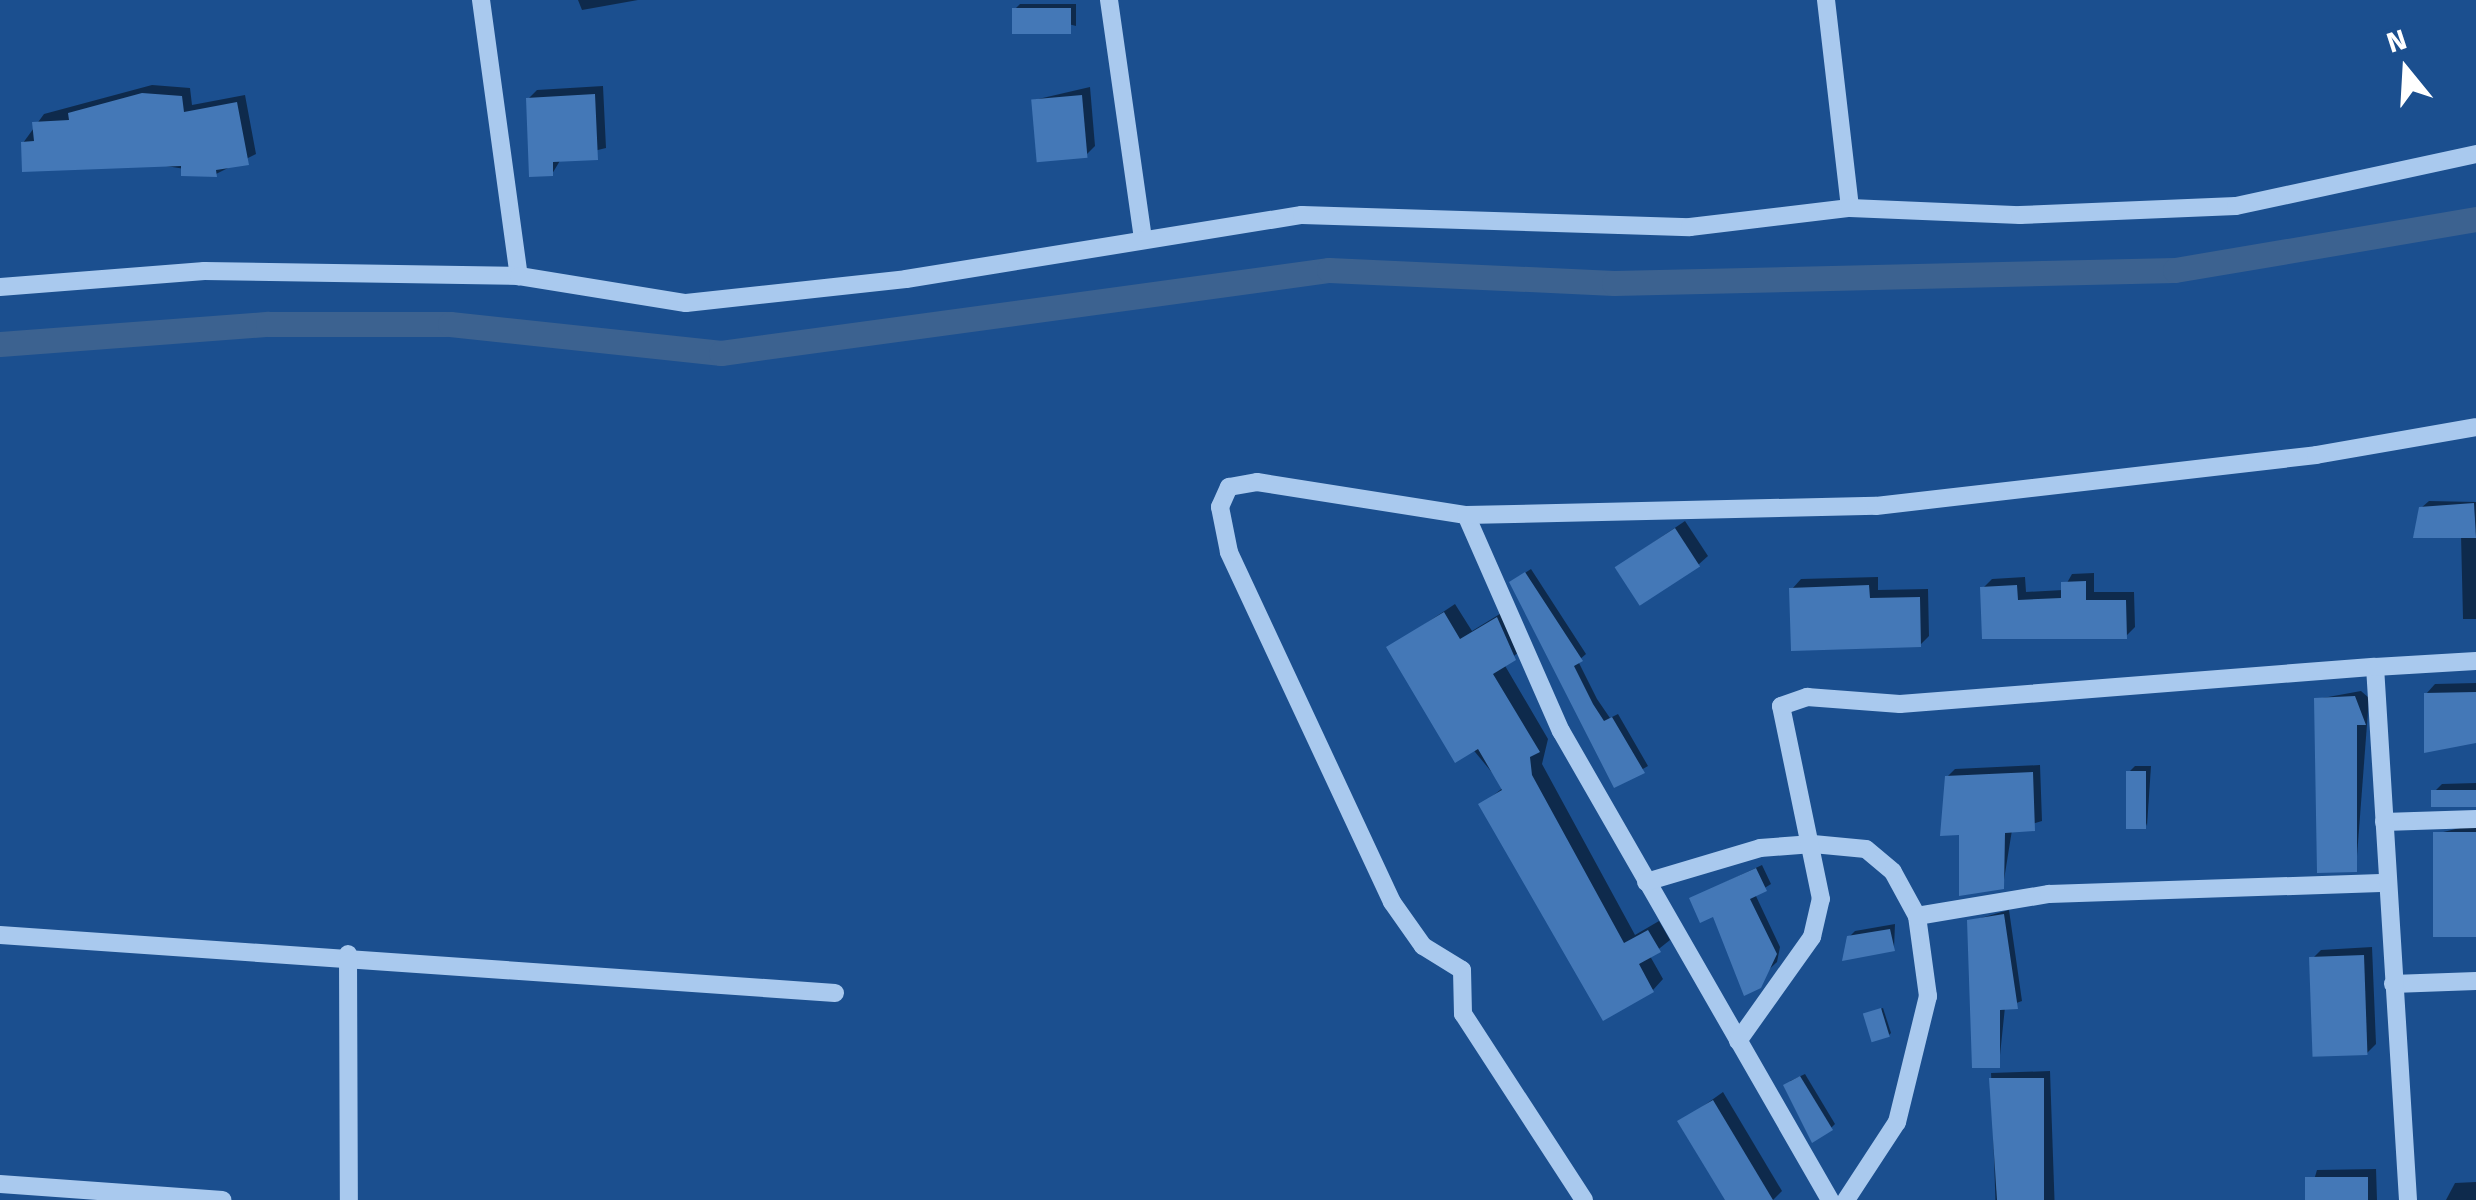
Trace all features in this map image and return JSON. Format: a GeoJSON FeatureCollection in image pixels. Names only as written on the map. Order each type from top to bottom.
{"type":"FeatureCollection","features":[{"type":"Feature","properties":{"kind":"street"},"geometry":{"type":"LineString","coordinates":[[480,0],[519,276]]}},
{"type":"Feature","properties":{"kind":"street"},"geometry":{"type":"LineString","coordinates":[[1108,0],[1143,239]]}},
{"type":"Feature","properties":{"kind":"street"},"geometry":{"type":"LineString","coordinates":[[1826,0],[1850,208]]}},
{"type":"Feature","properties":{"kind":"street"},"geometry":{"type":"LineString","coordinates":[[0,287],[204,271],[519,276],[686,303],[1302,215],[1690,226],[1850,208],[2020,216],[2236,206],[2476,154]]}},
{"type":"Feature","properties":{"kind":"street"},"geometry":{"type":"LineString","coordinates":[[1584,1200],[1464,1014],[1462,970],[1399,915],[1220,526],[1229,487],[1242,481],[1466,515],[1876,506],[2316,456],[2476,427]]}},
{"type":"Feature","properties":{"kind":"street"},"geometry":{"type":"LineString","coordinates":[[1466,515],[1561,731],[1830,1200]]}},
{"type":"Feature","properties":{"kind":"street"},"geometry":{"type":"LineString","coordinates":[[1738,1041],[1812,938],[1821,899],[1813,844],[1777,722],[1792,700],[1900,704],[2476,662]]}},
{"type":"Feature","properties":{"kind":"street"},"geometry":{"type":"LineString","coordinates":[[2375,667],[2408,1200]]}},
{"type":"Feature","properties":{"kind":"street"},"geometry":{"type":"LineString","coordinates":[[2384,822],[2476,819]]}},
{"type":"Feature","properties":{"kind":"street"},"geometry":{"type":"LineString","coordinates":[[1646,882],[1760,848],[1813,844],[1866,848],[1893,872],[1916,916],[1928,996],[1919,1056],[1897,1122],[1846,1200]]}},
{"type":"Feature","properties":{"kind":"street"},"geometry":{"type":"LineString","coordinates":[[1916,916],[2049,894],[2388,882]]}},
{"type":"Feature","properties":{"kind":"street"},"geometry":{"type":"LineString","coordinates":[[0,934],[348,954],[836,994]]}},
{"type":"Feature","properties":{"kind":"street"},"geometry":{"type":"LineString","coordinates":[[348,954],[349,1200]]}},
{"type":"Feature","properties":{"kind":"street"},"geometry":{"type":"LineString","coordinates":[[2392,984],[2476,981]]}},
{"type":"Feature","properties":{"kind":"street"},"geometry":{"type":"LineString","coordinates":[[0,1184],[222,1200]]}},
{"type":"Feature","properties":{"kind":"building"},"geometry":{"type":"Polygon","coordinates":[[[1012,8],[1071,8],[1071,34],[1012,34],[1012,8]]]}},
{"type":"Feature","properties":{"kind":"building"},"geometry":{"type":"Polygon","coordinates":[[[142,93],[182,96],[184,112],[237,102],[249,165],[216,170],[217,177],[181,176],[181,166],[22,172],[21,142],[34,141],[32,122],[69,120],[68,113],[142,93]]]}},
{"type":"Feature","properties":{"kind":"building"},"geometry":{"type":"Polygon","coordinates":[[[595,94],[598,160],[553,162],[553,176],[529,177],[526,98],[595,94]]]}},
{"type":"Feature","properties":{"kind":"building"},"geometry":{"type":"Polygon","coordinates":[[[1082,95],[1087,158],[1037,162],[1031,99],[1082,95]]]}},
{"type":"Feature","properties":{"kind":"building"},"geometry":{"type":"Polygon","coordinates":[[[2474,503],[2476,538],[2413,538],[2419,507],[2474,503]]]}},
{"type":"Feature","properties":{"kind":"building"},"geometry":{"type":"Polygon","coordinates":[[[1675,528],[1700,567],[1640,606],[1615,567],[1675,528]]]}},
{"type":"Feature","properties":{"kind":"building"},"geometry":{"type":"Polygon","coordinates":[[[1525,572],[1583,661],[1574,666],[1593,704],[1604,721],[1612,717],[1645,773],[1614,788],[1509,582],[1525,572]]]}},
{"type":"Feature","properties":{"kind":"building"},"geometry":{"type":"Polygon","coordinates":[[[2086,581],[2086,600],[2126,600],[2127,639],[1982,639],[1980,587],[2017,585],[2018,600],[2061,598],[2061,582],[2086,581]]]}},
{"type":"Feature","properties":{"kind":"building"},"geometry":{"type":"Polygon","coordinates":[[[1869,585],[1870,598],[1920,597],[1921,647],[1791,651],[1789,588],[1869,585]]]}},
{"type":"Feature","properties":{"kind":"building"},"geometry":{"type":"Polygon","coordinates":[[[1444,612],[1460,639],[1497,617],[1516,660],[1493,674],[1540,752],[1530,757],[1532,775],[1624,943],[1648,930],[1661,952],[1639,964],[1654,992],[1603,1021],[1478,804],[1502,790],[1478,749],[1455,763],[1386,647],[1444,612]]]}},
{"type":"Feature","properties":{"kind":"building"},"geometry":{"type":"Polygon","coordinates":[[[2476,692],[2476,743],[2424,753],[2424,693],[2476,692]]]}},
{"type":"Feature","properties":{"kind":"building"},"geometry":{"type":"Polygon","coordinates":[[[2355,696],[2366,725],[2357,725],[2357,872],[2317,873],[2314,698],[2355,696]]]}},
{"type":"Feature","properties":{"kind":"building"},"geometry":{"type":"Polygon","coordinates":[[[2126,771],[2146,771],[2146,829],[2126,829],[2126,771]]]}},
{"type":"Feature","properties":{"kind":"building"},"geometry":{"type":"Polygon","coordinates":[[[2033,772],[2035,831],[2005,833],[2004,889],[1959,896],[1959,835],[1940,836],[1945,776],[2033,772]]]}},
{"type":"Feature","properties":{"kind":"building"},"geometry":{"type":"Polygon","coordinates":[[[2431,790],[2476,790],[2476,807],[2431,807],[2431,790]]]}},
{"type":"Feature","properties":{"kind":"building"},"geometry":{"type":"Polygon","coordinates":[[[2433,832],[2476,832],[2476,937],[2433,937],[2433,832]]]}},
{"type":"Feature","properties":{"kind":"building"},"geometry":{"type":"Polygon","coordinates":[[[1756,868],[1767,891],[1750,899],[1777,954],[1761,988],[1744,996],[1713,917],[1700,923],[1689,898],[1756,868]]]}},
{"type":"Feature","properties":{"kind":"building"},"geometry":{"type":"Polygon","coordinates":[[[2004,914],[2018,1009],[2000,1010],[2000,1068],[1972,1068],[1967,920],[2004,914]]]}},
{"type":"Feature","properties":{"kind":"building"},"geometry":{"type":"Polygon","coordinates":[[[1890,929],[1895,951],[1842,961],[1847,936],[1890,929]]]}},
{"type":"Feature","properties":{"kind":"building"},"geometry":{"type":"Polygon","coordinates":[[[2364,955],[2367,1055],[2313,1057],[2309,957],[2364,955]]]}},
{"type":"Feature","properties":{"kind":"building"},"geometry":{"type":"Polygon","coordinates":[[[1881,1008],[1890,1037],[1872,1042],[1863,1014],[1881,1008]]]}},
{"type":"Feature","properties":{"kind":"building"},"geometry":{"type":"Polygon","coordinates":[[[1800,1076],[1833,1130],[1812,1143],[1783,1085],[1800,1076]]]}},
{"type":"Feature","properties":{"kind":"building"},"geometry":{"type":"Polygon","coordinates":[[[1989,1078],[2044,1078],[2044,1200],[1997,1200],[1989,1078]]]}},
{"type":"Feature","properties":{"kind":"building"},"geometry":{"type":"Polygon","coordinates":[[[1713,1100],[1773,1200],[1725,1200],[1677,1121],[1713,1100]]]}},
{"type":"Feature","properties":{"kind":"building"},"geometry":{"type":"Polygon","coordinates":[[[2305,1177],[2368,1177],[2368,1200],[2305,1200],[2305,1177]]]}},
{"type":"Feature","properties":{"kind":"waterway"},"geometry":{"type":"LineString","coordinates":[[0,344],[268,324],[450,324],[721,353],[1329,270],[1614,283],[2175,270],[2476,219]]}}]}
